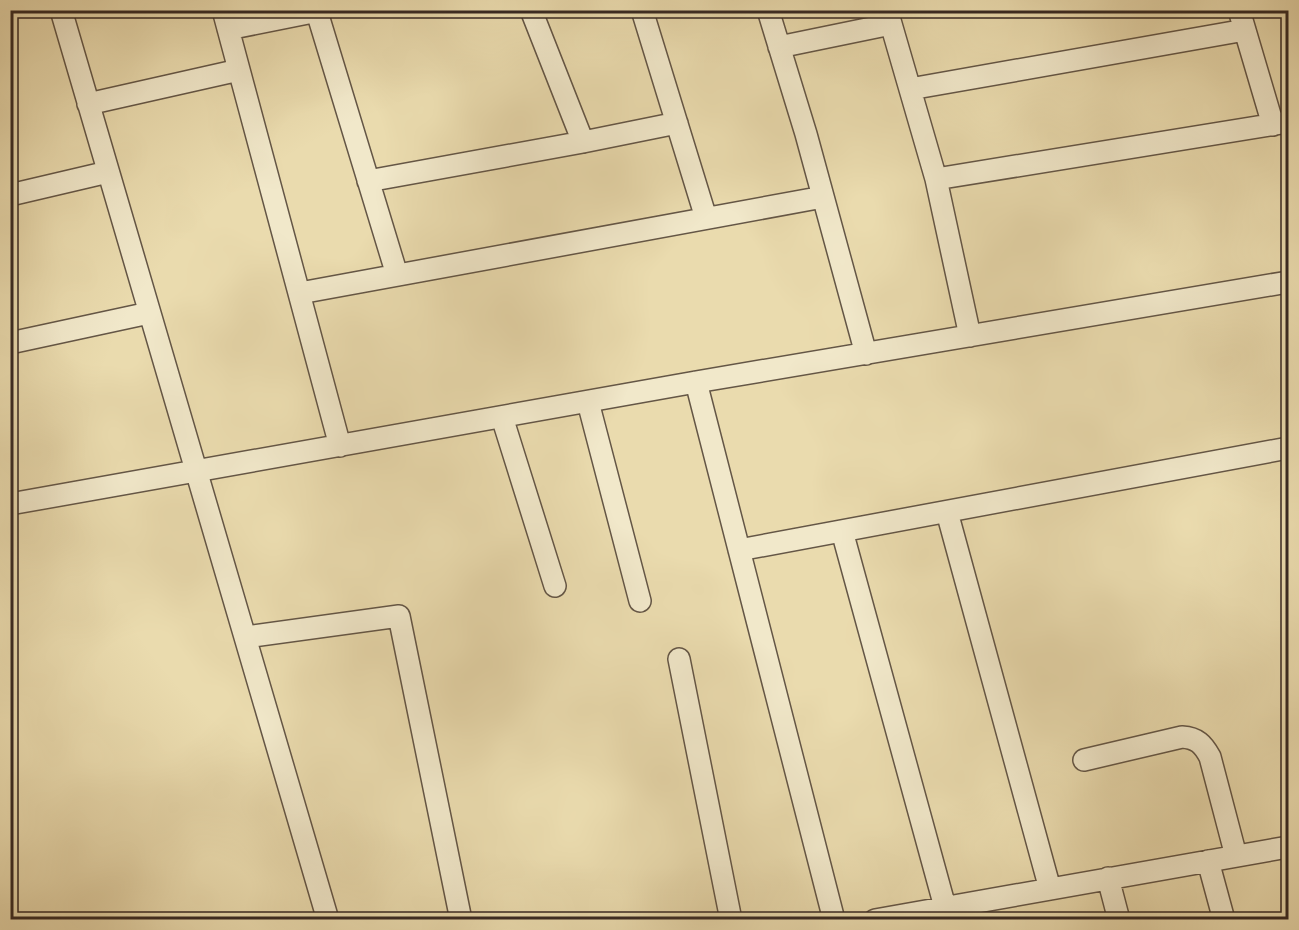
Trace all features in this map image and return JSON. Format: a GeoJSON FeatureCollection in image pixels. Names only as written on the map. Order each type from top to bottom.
{"type":"FeatureCollection","features":[{"type":"Feature","properties":{"kind":"street"},"geometry":{"type":"LineString","coordinates":[[61,10],[148,313],[246,637],[328,920]]}},
{"type":"Feature","properties":{"kind":"street"},"geometry":{"type":"LineString","coordinates":[[531,10],[583,142]]}},
{"type":"Feature","properties":{"kind":"street"},"geometry":{"type":"LineString","coordinates":[[642,10],[706,218]]}},
{"type":"Feature","properties":{"kind":"street"},"geometry":{"type":"LineString","coordinates":[[768,10],[866,354]]}},
{"type":"Feature","properties":{"kind":"street"},"geometry":{"type":"LineString","coordinates":[[340,446],[225,20],[320,11],[397,275]]}},
{"type":"Feature","properties":{"kind":"street"},"geometry":{"type":"LineString","coordinates":[[779,47],[889,17],[936,179],[970,336]]}},
{"type":"Feature","properties":{"kind":"street"},"geometry":{"type":"LineString","coordinates":[[910,89],[1242,20],[1281,124],[936,179]]}},
{"type":"Feature","properties":{"kind":"street"},"geometry":{"type":"LineString","coordinates":[[88,104],[239,70]]}},
{"type":"Feature","properties":{"kind":"street"},"geometry":{"type":"LineString","coordinates":[[368,180],[676,123]]}},
{"type":"Feature","properties":{"kind":"street"},"geometry":{"type":"LineString","coordinates":[[10,195],[108,172]]}},
{"type":"Feature","properties":{"kind":"street"},"geometry":{"type":"LineString","coordinates":[[300,293],[823,197]]}},
{"type":"Feature","properties":{"kind":"street"},"geometry":{"type":"LineString","coordinates":[[10,504],[696,382],[1288,282]]}},
{"type":"Feature","properties":{"kind":"street"},"geometry":{"type":"LineString","coordinates":[[10,342],[148,313]]}},
{"type":"Feature","properties":{"kind":"street"},"geometry":{"type":"LineString","coordinates":[[696,382],[834,920]]}},
{"type":"Feature","properties":{"kind":"street"},"geometry":{"type":"LineString","coordinates":[[588,402],[640,601]]}},
{"type":"Feature","properties":{"kind":"street"},"geometry":{"type":"LineString","coordinates":[[502,417],[555,586]]}},
{"type":"Feature","properties":{"kind":"street"},"geometry":{"type":"LineString","coordinates":[[739,550],[1288,448]]}},
{"type":"Feature","properties":{"kind":"street"},"geometry":{"type":"LineString","coordinates":[[947,512],[1050,889]]}},
{"type":"Feature","properties":{"kind":"street"},"geometry":{"type":"LineString","coordinates":[[842,531],[945,907]]}},
{"type":"Feature","properties":{"kind":"street"},"geometry":{"type":"LineString","coordinates":[[246,637],[399,616],[461,920]]}},
{"type":"Feature","properties":{"kind":"street"},"geometry":{"type":"LineString","coordinates":[[679,659],[731,920]]}},
{"type":"Feature","properties":{"kind":"street"},"geometry":{"type":"LineString","coordinates":[[1084,760],[1182,737],[1193,738],[1204,745],[1210,757],[1236,856]]}},
{"type":"Feature","properties":{"kind":"street"},"geometry":{"type":"LineString","coordinates":[[874,920],[1288,847]]}},
{"type":"Feature","properties":{"kind":"street"},"geometry":{"type":"LineString","coordinates":[[1208,861],[1224,920]]}},
{"type":"Feature","properties":{"kind":"street"},"geometry":{"type":"LineString","coordinates":[[1108,878],[1119,920]]}}]}
